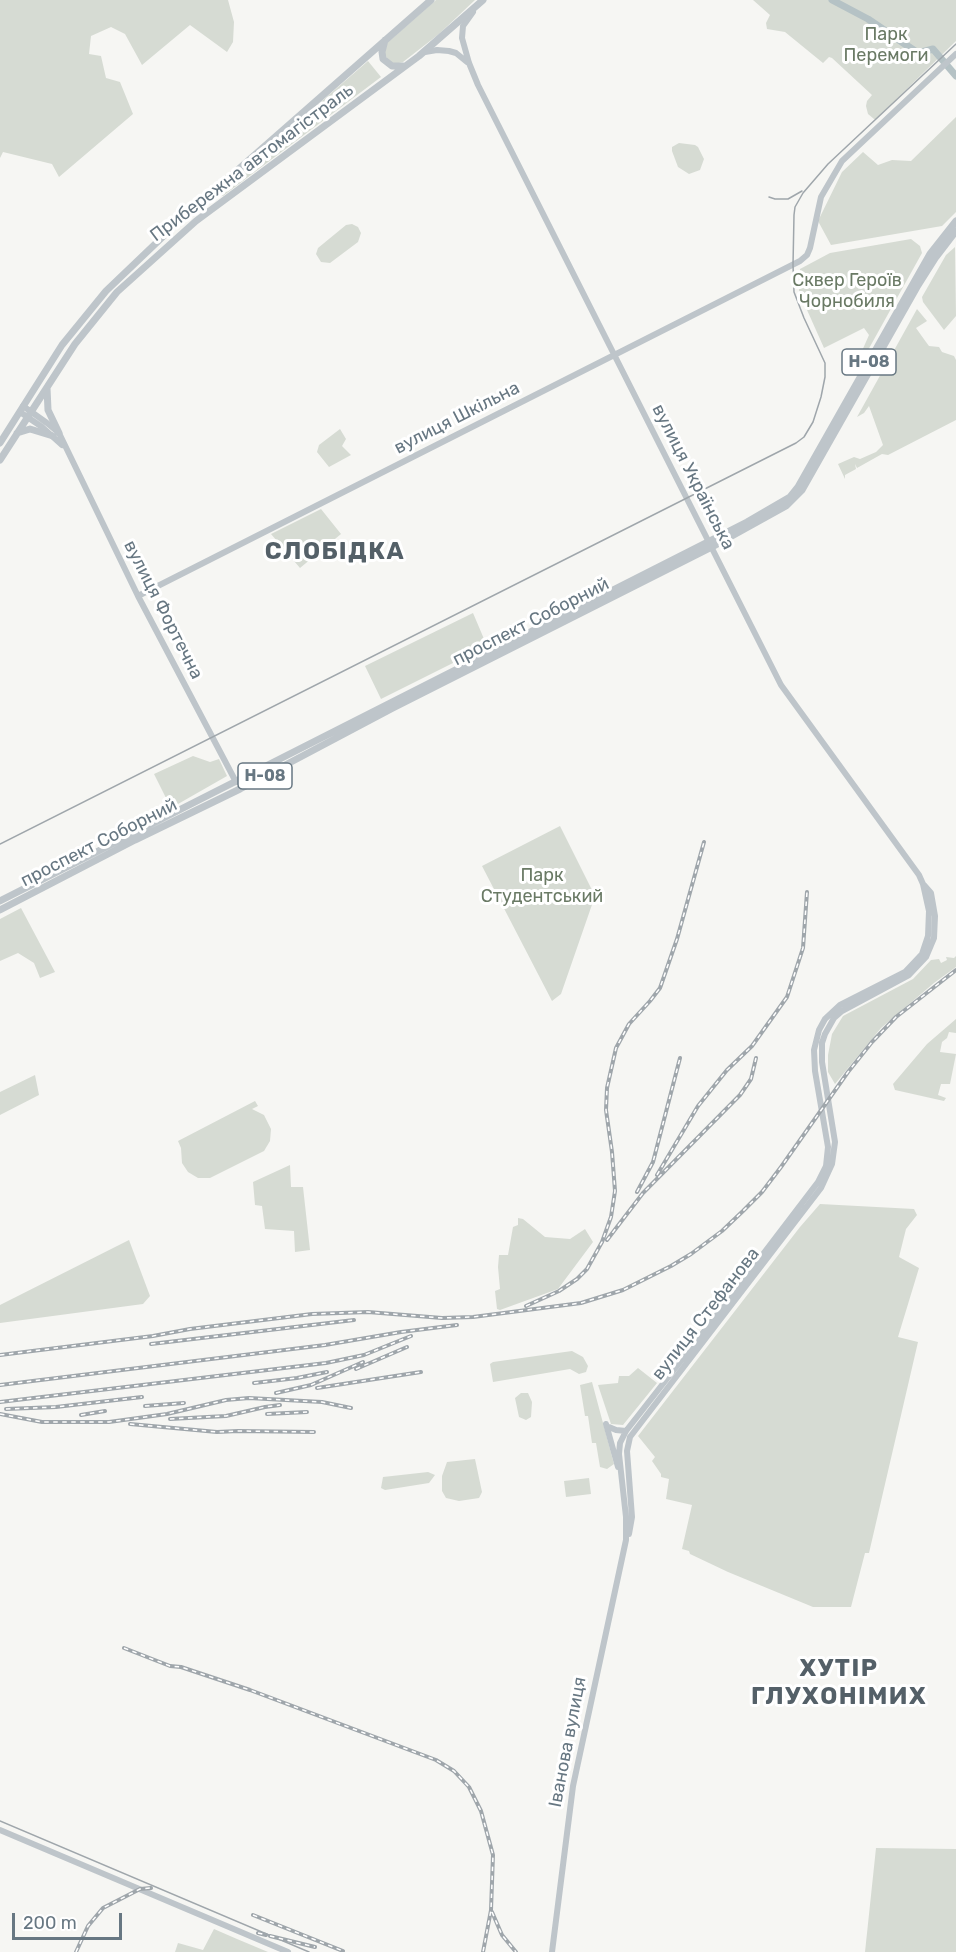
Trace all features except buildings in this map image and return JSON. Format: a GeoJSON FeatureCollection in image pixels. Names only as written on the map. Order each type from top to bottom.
{"type":"FeatureCollection","features":[{"type":"Feature","properties":{"kind":"main road","name":"Прибережна автомагістраль"},"geometry":{"type":"LineString","coordinates":[[0,442],[70,335],[94,305],[138,259],[431,0]]}},
{"type":"Feature","properties":{"kind":"main road","name":"Прибережна автомагістраль"},"geometry":{"type":"LineString","coordinates":[[0,460],[70,350],[117,292],[196,221],[419,56],[483,0]]}},
{"type":"Feature","properties":{"kind":"main road","name":"вулиця Українська"},"geometry":{"type":"LineString","coordinates":[[475,9],[465,21],[462,32],[469,63],[781,685],[919,875],[923,884],[929,911],[928,936],[922,954],[905,972],[848,1000],[825,1020],[819,1030],[814,1050],[816,1082],[826,1136]]}},
{"type":"Feature","properties":{"kind":"main road"},"geometry":{"type":"LineString","coordinates":[[385,40],[383,59],[392,66],[404,66]]}},
{"type":"Feature","properties":{"kind":"main road"},"geometry":{"type":"LineString","coordinates":[[419,56],[430,51],[443,50],[456,53],[469,63]]}},
{"type":"Feature","properties":{"kind":"main road","name":"вулиця Шкільна"},"geometry":{"type":"LineString","coordinates":[[138,596],[789,268],[807,255],[821,197],[842,161],[955,55]]}},
{"type":"Feature","properties":{"kind":"main road","name":"проспект Соборний"},"geometry":{"type":"LineString","coordinates":[[710,544],[790,497],[930,254],[955,222]]}},
{"type":"Feature","properties":{"kind":"main road","name":"проспект Соборний"},"geometry":{"type":"LineString","coordinates":[[0,901],[786,506],[802,490],[917,288],[936,257],[956,231]]}},
{"type":"Feature","properties":{"kind":"main road"},"geometry":{"type":"LineString","coordinates":[[70,335],[72,339],[78,339]]}},
{"type":"Feature","properties":{"kind":"main road"},"geometry":{"type":"LineString","coordinates":[[62,346],[68,345],[70,350]]}},
{"type":"Feature","properties":{"kind":"main road"},"geometry":{"type":"LineString","coordinates":[[47,385],[48,411],[56,435]]}},
{"type":"Feature","properties":{"kind":"main road","name":"вулиця Фортечна"},"geometry":{"type":"LineString","coordinates":[[21,409],[56,435],[67,450],[138,596],[236,782]]}},
{"type":"Feature","properties":{"kind":"main road"},"geometry":{"type":"LineString","coordinates":[[17,433],[30,429],[56,435]]}},
{"type":"Feature","properties":{"kind":"main road","name":"проспект Соборний"},"geometry":{"type":"LineString","coordinates":[[0,910],[240,789],[527,637]]}},
{"type":"Feature","properties":{"kind":"main road","name":"вулиця Українська"},"geometry":{"type":"LineString","coordinates":[[833,1126],[822,1043],[825,1034],[834,1018],[842,1011],[909,975],[926,957],[933,938],[935,916],[931,893],[923,884]]}},
{"type":"Feature","properties":{"kind":"main road","name":"вулиця Стефанова"},"geometry":{"type":"LineString","coordinates":[[627,1448],[630,1437],[813,1195],[832,1164],[835,1142],[833,1126]]}},
{"type":"Feature","properties":{"kind":"main road","name":"вулиця Стефанова"},"geometry":{"type":"LineString","coordinates":[[620,1443],[626,1431],[813,1195],[826,1166],[828,1147],[826,1136]]}},
{"type":"Feature","properties":{"kind":"main road"},"geometry":{"type":"LineString","coordinates":[[622,1479],[607,1426],[626,1431]]}},
{"type":"Feature","properties":{"kind":"main road"},"geometry":{"type":"LineString","coordinates":[[620,1443],[627,1448],[629,1526]]}},
{"type":"Feature","properties":{"kind":"main road"},"geometry":{"type":"LineString","coordinates":[[620,1443],[622,1479],[629,1526]]}},
{"type":"Feature","properties":{"kind":"main road","name":"Іванова вулиця"},"geometry":{"type":"LineString","coordinates":[[552,1952],[573,1786],[629,1526]]}},
{"type":"Feature","properties":{"kind":"main road"},"geometry":{"type":"LineString","coordinates":[[0,1830],[288,1952]]}},
{"type":"Feature","properties":{"kind":"green space"},"geometry":{"type":"Polygon","coordinates":[[[0,0],[228,0],[234,22],[233,42],[227,52],[190,25],[142,65],[125,34],[111,27],[91,36],[89,54],[101,56],[106,78],[120,82],[133,114],[59,177],[52,164],[3,152],[0,158],[0,0]]]}},
{"type":"Feature","properties":{"kind":"green space"},"geometry":{"type":"Polygon","coordinates":[[[436,0],[475,0],[439,34],[403,62],[395,64],[388,60],[384,53],[387,43],[436,0]]]}},
{"type":"Feature","properties":{"kind":"green space","name":"Парк Перемоги"},"geometry":{"type":"Polygon","coordinates":[[[753,0],[956,0],[956,41],[874,119],[868,114],[866,106],[872,95],[832,58],[829,57],[823,63],[785,32],[767,29],[766,23],[770,15],[753,0]]]}},
{"type":"Feature","properties":{"kind":"green space"},"geometry":{"type":"Polygon","coordinates":[[[368,61],[381,77],[223,196],[218,191],[368,61]]]}},
{"type":"Feature","properties":{"kind":"green space"},"geometry":{"type":"Polygon","coordinates":[[[956,117],[956,212],[942,226],[831,245],[818,221],[842,172],[863,152],[878,165],[892,160],[911,161],[956,117]]]}},
{"type":"Feature","properties":{"kind":"green space"},"geometry":{"type":"Polygon","coordinates":[[[679,143],[698,147],[704,159],[700,170],[689,174],[678,167],[672,147],[679,143]]]}},
{"type":"Feature","properties":{"kind":"green space"},"geometry":{"type":"Polygon","coordinates":[[[352,224],[358,227],[361,233],[358,242],[330,263],[321,262],[316,254],[318,248],[346,225],[352,224]]]}},
{"type":"Feature","properties":{"kind":"green space","name":"Сквер Героїв Чорнобиля"},"geometry":{"type":"Polygon","coordinates":[[[911,239],[920,246],[922,253],[857,370],[854,369],[869,335],[864,328],[824,348],[799,292],[800,269],[830,253],[911,239]]]}},
{"type":"Feature","properties":{"kind":"green space"},"geometry":{"type":"Polygon","coordinates":[[[955,247],[956,316],[944,330],[923,302],[922,297],[946,255],[955,247]]]}},
{"type":"Feature","properties":{"kind":"green space"},"geometry":{"type":"Polygon","coordinates":[[[917,309],[927,321],[916,328],[929,346],[939,347],[942,352],[954,356],[956,360],[956,420],[888,455],[882,454],[857,468],[855,464],[856,469],[845,475],[845,479],[838,464],[854,457],[860,459],[876,452],[883,445],[869,406],[857,417],[917,309]]]}},
{"type":"Feature","properties":{"kind":"green space"},"geometry":{"type":"Polygon","coordinates":[[[340,429],[346,439],[342,446],[351,455],[329,467],[317,452],[319,445],[340,429]]]}},
{"type":"Feature","properties":{"kind":"green space"},"geometry":{"type":"Polygon","coordinates":[[[321,509],[341,534],[300,568],[271,534],[321,509]]]}},
{"type":"Feature","properties":{"kind":"green space"},"geometry":{"type":"Polygon","coordinates":[[[473,613],[487,646],[381,699],[365,666],[473,613]]]}},
{"type":"Feature","properties":{"kind":"green space"},"geometry":{"type":"Polygon","coordinates":[[[193,756],[210,762],[219,759],[227,776],[171,808],[154,774],[193,756]]]}},
{"type":"Feature","properties":{"kind":"green space","name":"Парк Студентський"},"geometry":{"type":"Polygon","coordinates":[[[560,826],[595,896],[561,994],[552,1001],[482,866],[560,826]]]}},
{"type":"Feature","properties":{"kind":"green space"},"geometry":{"type":"Polygon","coordinates":[[[21,908],[55,972],[40,978],[34,963],[18,953],[0,961],[0,919],[21,908]]]}},
{"type":"Feature","properties":{"kind":"green space"},"geometry":{"type":"Polygon","coordinates":[[[956,956],[956,967],[881,1028],[835,1084],[828,1072],[828,1055],[832,1034],[843,1016],[913,979],[931,960],[939,959],[941,963],[947,960],[946,957],[956,956]]]}},
{"type":"Feature","properties":{"kind":"green space"},"geometry":{"type":"Polygon","coordinates":[[[956,1019],[956,1033],[949,1032],[947,1038],[942,1042],[940,1052],[956,1054],[950,1084],[941,1084],[938,1095],[946,1098],[944,1101],[895,1090],[893,1084],[927,1044],[956,1019]]]}},
{"type":"Feature","properties":{"kind":"green space"},"geometry":{"type":"Polygon","coordinates":[[[35,1075],[39,1095],[0,1115],[0,1092],[35,1075]]]}},
{"type":"Feature","properties":{"kind":"green space"},"geometry":{"type":"Polygon","coordinates":[[[255,1101],[258,1106],[252,1109],[264,1115],[271,1129],[270,1141],[264,1151],[210,1178],[198,1178],[188,1172],[182,1163],[178,1141],[255,1101]]]}},
{"type":"Feature","properties":{"kind":"green space"},"geometry":{"type":"Polygon","coordinates":[[[290,1165],[291,1187],[303,1187],[310,1250],[295,1252],[294,1231],[265,1229],[262,1206],[255,1205],[253,1182],[290,1165]]]}},
{"type":"Feature","properties":{"kind":"green space"},"geometry":{"type":"Polygon","coordinates":[[[820,1204],[914,1209],[917,1215],[906,1229],[899,1257],[919,1268],[898,1337],[918,1342],[869,1553],[865,1553],[851,1607],[813,1607],[728,1572],[682,1549],[692,1505],[666,1499],[669,1479],[661,1477],[652,1461],[655,1457],[638,1436],[820,1204]]]}},
{"type":"Feature","properties":{"kind":"green space"},"geometry":{"type":"Polygon","coordinates":[[[518,1218],[523,1219],[545,1237],[570,1239],[585,1229],[593,1242],[558,1289],[500,1310],[497,1309],[495,1291],[500,1289],[499,1255],[508,1255],[513,1227],[518,1225],[518,1218]]]}},
{"type":"Feature","properties":{"kind":"green space"},"geometry":{"type":"Polygon","coordinates":[[[129,1240],[150,1296],[143,1304],[0,1323],[0,1305],[129,1240]]]}},
{"type":"Feature","properties":{"kind":"green space"},"geometry":{"type":"Polygon","coordinates":[[[572,1351],[583,1357],[588,1366],[586,1372],[579,1374],[570,1369],[493,1382],[490,1364],[493,1362],[572,1351]]]}},
{"type":"Feature","properties":{"kind":"green space"},"geometry":{"type":"Polygon","coordinates":[[[638,1368],[657,1383],[623,1425],[611,1424],[598,1385],[618,1383],[619,1376],[629,1376],[638,1368]]]}},
{"type":"Feature","properties":{"kind":"green space"},"geometry":{"type":"Polygon","coordinates":[[[592,1382],[614,1464],[607,1469],[600,1467],[596,1443],[592,1443],[588,1416],[585,1416],[580,1385],[592,1382]]]}},
{"type":"Feature","properties":{"kind":"green space"},"geometry":{"type":"Polygon","coordinates":[[[521,1393],[528,1393],[532,1402],[531,1417],[526,1420],[519,1417],[515,1398],[521,1393]]]}},
{"type":"Feature","properties":{"kind":"green space"},"geometry":{"type":"Polygon","coordinates":[[[475,1459],[482,1492],[479,1498],[459,1501],[446,1498],[442,1491],[442,1476],[447,1462],[475,1459]]]}},
{"type":"Feature","properties":{"kind":"green space"},"geometry":{"type":"Polygon","coordinates":[[[428,1472],[435,1475],[429,1483],[385,1490],[381,1488],[383,1477],[428,1472]]]}},
{"type":"Feature","properties":{"kind":"green space"},"geometry":{"type":"Polygon","coordinates":[[[589,1478],[591,1494],[566,1497],[564,1481],[589,1478]]]}},
{"type":"Feature","properties":{"kind":"green space"},"geometry":{"type":"Polygon","coordinates":[[[876,1848],[956,1849],[956,1952],[865,1952],[876,1848]]]}},
{"type":"Feature","properties":{"kind":"green space"},"geometry":{"type":"Polygon","coordinates":[[[214,1929],[268,1952],[175,1952],[178,1943],[203,1950],[214,1929]]]}},
{"type":"Feature","properties":{"kind":"waterway"},"geometry":{"type":"LineString","coordinates":[[832,0],[868,19],[918,53],[933,49],[956,76]]}},
{"type":"Feature","properties":{"kind":"tram line"},"geometry":{"type":"LineString","coordinates":[[0,844],[804,437],[813,422],[821,397],[825,363],[794,292],[795,207],[803,193],[828,164],[956,44]]}},
{"type":"Feature","properties":{"kind":"tram line"},"geometry":{"type":"LineString","coordinates":[[769,197],[788,199],[802,191]]}},
{"type":"Feature","properties":{"kind":"tram line"},"geometry":{"type":"LineString","coordinates":[[0,1821],[309,1952]]}},
{"type":"Feature","properties":{"kind":"railway"},"geometry":{"type":"LineString","coordinates":[[526,1306],[559,1291],[577,1279],[587,1269],[602,1242],[611,1217],[615,1191],[606,1110],[607,1088],[616,1048],[629,1024],[660,988],[677,939],[704,842]]}},
{"type":"Feature","properties":{"kind":"railway"},"geometry":{"type":"LineString","coordinates":[[657,1175],[698,1106],[727,1070],[752,1046],[787,997],[803,948],[807,892]]}},
{"type":"Feature","properties":{"kind":"railway"},"geometry":{"type":"LineString","coordinates":[[0,1355],[312,1314],[368,1312],[442,1318],[473,1317],[581,1303],[623,1290],[691,1254],[722,1231],[743,1211],[762,1192],[872,1042],[896,1017],[956,970]]}},
{"type":"Feature","properties":{"kind":"railway"},"geometry":{"type":"LineString","coordinates":[[637,1192],[653,1162],[680,1058]]}},
{"type":"Feature","properties":{"kind":"railway"},"geometry":{"type":"LineString","coordinates":[[607,1240],[643,1193],[740,1095],[751,1079],[756,1058]]}},
{"type":"Feature","properties":{"kind":"railway"},"geometry":{"type":"LineString","coordinates":[[151,1344],[354,1320]]}},
{"type":"Feature","properties":{"kind":"railway"},"geometry":{"type":"LineString","coordinates":[[0,1385],[325,1345],[457,1325]]}},
{"type":"Feature","properties":{"kind":"railway"},"geometry":{"type":"LineString","coordinates":[[0,1402],[326,1363],[364,1355],[411,1336]]}},
{"type":"Feature","properties":{"kind":"railway"},"geometry":{"type":"LineString","coordinates":[[356,1369],[407,1347]]}},
{"type":"Feature","properties":{"kind":"railway"},"geometry":{"type":"LineString","coordinates":[[276,1393],[311,1385],[363,1362]]}},
{"type":"Feature","properties":{"kind":"railway"},"geometry":{"type":"LineString","coordinates":[[254,1383],[327,1372]]}},
{"type":"Feature","properties":{"kind":"railway"},"geometry":{"type":"LineString","coordinates":[[317,1388],[421,1372]]}},
{"type":"Feature","properties":{"kind":"railway"},"geometry":{"type":"LineString","coordinates":[[6,1409],[56,1407],[142,1397]]}},
{"type":"Feature","properties":{"kind":"railway"},"geometry":{"type":"LineString","coordinates":[[0,1414],[42,1422],[109,1422],[167,1414],[226,1400],[249,1398],[322,1402],[351,1408]]}},
{"type":"Feature","properties":{"kind":"railway"},"geometry":{"type":"LineString","coordinates":[[145,1406],[184,1403]]}},
{"type":"Feature","properties":{"kind":"railway"},"geometry":{"type":"LineString","coordinates":[[170,1419],[226,1416],[280,1405]]}},
{"type":"Feature","properties":{"kind":"railway"},"geometry":{"type":"LineString","coordinates":[[81,1415],[105,1411]]}},
{"type":"Feature","properties":{"kind":"railway"},"geometry":{"type":"LineString","coordinates":[[267,1414],[307,1412]]}},
{"type":"Feature","properties":{"kind":"railway"},"geometry":{"type":"LineString","coordinates":[[130,1424],[217,1432],[314,1432]]}},
{"type":"Feature","properties":{"kind":"railway"},"geometry":{"type":"LineString","coordinates":[[124,1648],[170,1666],[181,1667],[250,1690],[436,1760],[454,1771],[469,1787],[481,1811],[493,1855],[491,1910],[483,1952]]}},
{"type":"Feature","properties":{"kind":"railway"},"geometry":{"type":"LineString","coordinates":[[76,1952],[88,1926],[103,1908],[140,1889],[151,1888]]}},
{"type":"Feature","properties":{"kind":"railway"},"geometry":{"type":"LineString","coordinates":[[492,1912],[502,1935],[516,1952]]}},
{"type":"Feature","properties":{"kind":"railway"},"geometry":{"type":"LineString","coordinates":[[253,1915],[343,1951]]}},
{"type":"Feature","properties":{"kind":"railway"},"geometry":{"type":"LineString","coordinates":[[258,1933],[266,1935]]}},
{"type":"Feature","properties":{"kind":"railway"},"geometry":{"type":"LineString","coordinates":[[270,1936],[315,1947]]}},
{"type":"Feature","properties":{"kind":"district","name":"СЛОБІДКА"},"geometry":{"type":"Point","coordinates":[335,552]}},
{"type":"Feature","properties":{"kind":"district","name":"ХУТІР ГЛУХОНІМИХ"},"geometry":{"type":"Point","coordinates":[839,1683]}}]}
